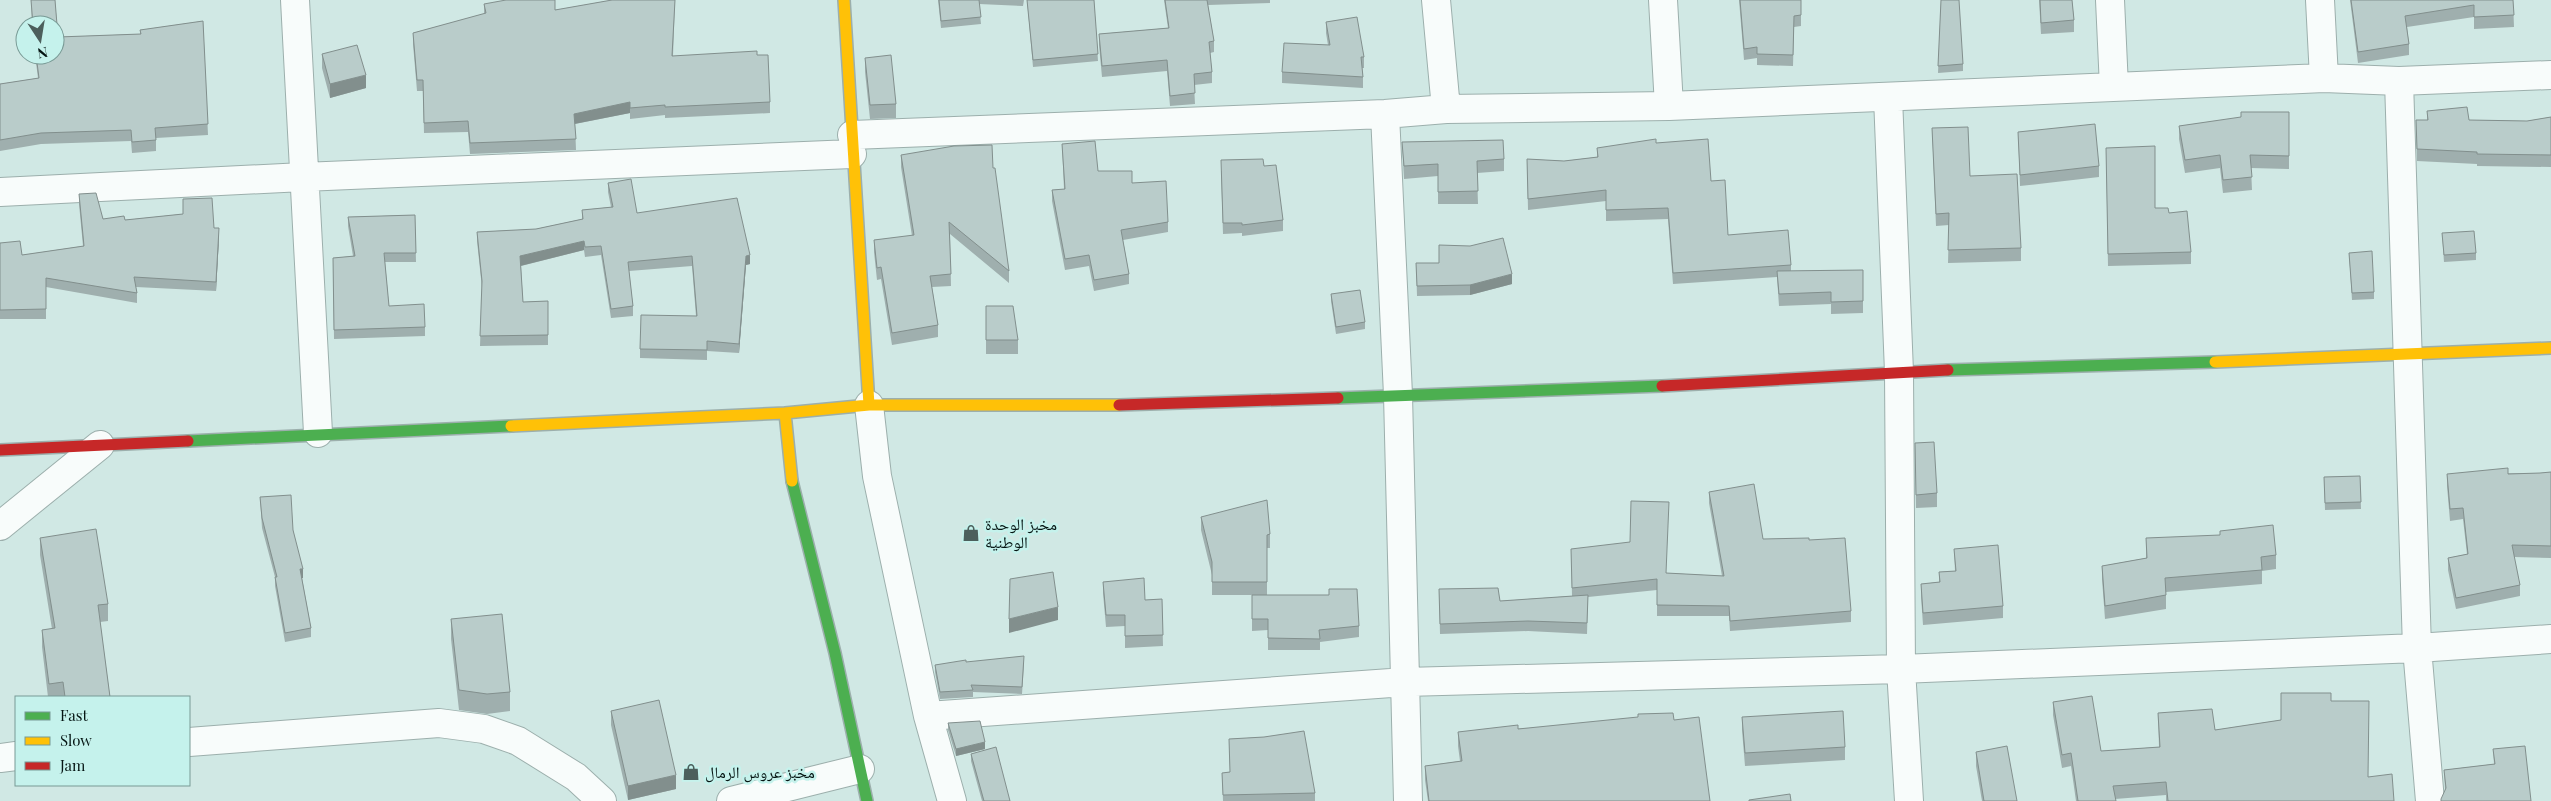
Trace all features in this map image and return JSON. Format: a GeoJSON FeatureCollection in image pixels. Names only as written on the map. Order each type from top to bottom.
{"type":"FeatureCollection","features":[{"type":"Feature","properties":{"kind":"street"},"geometry":{"type":"LineString","coordinates":[[295,0],[318,434]]}},
{"type":"Feature","properties":{"kind":"street"},"geometry":{"type":"LineString","coordinates":[[844,0],[869,405],[877,476],[928,716],[952,801]]}},
{"type":"Feature","properties":{"kind":"street"},"geometry":{"type":"LineString","coordinates":[[1436,0],[1446,109]]}},
{"type":"Feature","properties":{"kind":"street"},"geometry":{"type":"LineString","coordinates":[[1663,0],[1669,106]]}},
{"type":"Feature","properties":{"kind":"street"},"geometry":{"type":"LineString","coordinates":[[2110,0],[2114,87]]}},
{"type":"Feature","properties":{"kind":"street"},"geometry":{"type":"LineString","coordinates":[[2320,0],[2324,78]]}},
{"type":"Feature","properties":{"kind":"street"},"geometry":{"type":"LineString","coordinates":[[0,192],[852,145],[1446,109],[1669,106],[2324,78],[2399,81],[2551,75]]}},
{"type":"Feature","properties":{"kind":"street"},"geometry":{"type":"LineString","coordinates":[[2399,81],[2416,648],[2430,801]]}},
{"type":"Feature","properties":{"kind":"street"},"geometry":{"type":"LineString","coordinates":[[1888,97],[1899,372],[1901,669],[1909,801]]}},
{"type":"Feature","properties":{"kind":"street"},"geometry":{"type":"LineString","coordinates":[[1385,114],[1398,395],[1408,801]]}},
{"type":"Feature","properties":{"kind":"street"},"geometry":{"type":"LineString","coordinates":[[0,450],[318,434],[577,424],[785,412],[869,405],[1140,405],[1645,387],[1899,372],[2551,348]]}},
{"type":"Feature","properties":{"kind":"street"},"geometry":{"type":"LineString","coordinates":[[785,412],[793,486],[835,654],[867,801]]}},
{"type":"Feature","properties":{"kind":"street"},"geometry":{"type":"LineString","coordinates":[[0,526],[100,445]]}},
{"type":"Feature","properties":{"kind":"street"},"geometry":{"type":"LineString","coordinates":[[928,716],[1405,682],[1901,669],[2416,648],[2551,639]]}},
{"type":"Feature","properties":{"kind":"street"},"geometry":{"type":"LineString","coordinates":[[190,742],[385,725],[439,723],[484,729],[518,741],[576,777],[602,801]]}},
{"type":"Feature","properties":{"kind":"street"},"geometry":{"type":"LineString","coordinates":[[0,758],[15,756]]}},
{"type":"Feature","properties":{"kind":"street"},"geometry":{"type":"LineString","coordinates":[[731,801],[860,769]]}},
{"type":"Feature","properties":{"kind":"building"},"geometry":{"type":"Polygon","coordinates":[[[31,0],[55,0],[56,15],[32,15],[31,0]]]}},
{"type":"Feature","properties":{"kind":"building"},"geometry":{"type":"Polygon","coordinates":[[[506,0],[555,0],[555,10],[612,0],[675,0],[672,56],[757,51],[757,55],[768,55],[770,102],[630,108],[630,102],[574,114],[576,139],[470,143],[468,121],[424,123],[423,80],[417,80],[413,33],[486,13],[484,4],[506,0]]]}},
{"type":"Feature","properties":{"kind":"building"},"geometry":{"type":"Polygon","coordinates":[[[939,0],[979,0],[981,17],[941,21],[939,0]]]}},
{"type":"Feature","properties":{"kind":"building"},"geometry":{"type":"Polygon","coordinates":[[[1027,0],[1094,0],[1098,54],[1033,60],[1027,0]]]}},
{"type":"Feature","properties":{"kind":"building"},"geometry":{"type":"Polygon","coordinates":[[[1165,0],[1207,0],[1214,41],[1209,42],[1212,72],[1194,74],[1195,93],[1170,96],[1167,60],[1102,66],[1099,34],[1169,28],[1165,0]]]}},
{"type":"Feature","properties":{"kind":"building"},"geometry":{"type":"Polygon","coordinates":[[[1740,0],[1801,0],[1801,15],[1794,16],[1793,55],[1757,54],[1757,47],[1744,49],[1740,0]]]}},
{"type":"Feature","properties":{"kind":"building"},"geometry":{"type":"Polygon","coordinates":[[[1941,0],[1959,0],[1963,64],[1938,66],[1941,0]]]}},
{"type":"Feature","properties":{"kind":"building"},"geometry":{"type":"Polygon","coordinates":[[[2040,0],[2072,0],[2074,20],[2041,23],[2040,0]]]}},
{"type":"Feature","properties":{"kind":"building"},"geometry":{"type":"Polygon","coordinates":[[[2351,0],[2513,0],[2514,15],[2474,17],[2474,5],[2405,16],[2409,44],[2358,52],[2351,0]]]}},
{"type":"Feature","properties":{"kind":"building"},"geometry":{"type":"Polygon","coordinates":[[[1357,17],[1364,57],[1361,57],[1363,77],[1282,72],[1284,43],[1330,45],[1326,22],[1357,17]]]}},
{"type":"Feature","properties":{"kind":"building"},"geometry":{"type":"Polygon","coordinates":[[[203,21],[208,124],[155,128],[156,140],[132,142],[131,130],[41,133],[0,140],[0,84],[39,78],[37,65],[65,65],[65,37],[141,34],[140,30],[203,21]]]}},
{"type":"Feature","properties":{"kind":"building"},"geometry":{"type":"Polygon","coordinates":[[[357,45],[366,75],[330,84],[322,54],[357,45]]]}},
{"type":"Feature","properties":{"kind":"building"},"geometry":{"type":"Polygon","coordinates":[[[891,55],[896,104],[870,105],[865,58],[891,55]]]}},
{"type":"Feature","properties":{"kind":"building"},"geometry":{"type":"Polygon","coordinates":[[[2467,107],[2469,120],[2527,121],[2551,117],[2551,155],[2477,154],[2477,152],[2417,149],[2416,120],[2428,120],[2427,111],[2467,107]]]}},
{"type":"Feature","properties":{"kind":"building"},"geometry":{"type":"Polygon","coordinates":[[[2241,112],[2289,112],[2289,156],[2250,155],[2252,177],[2223,180],[2220,155],[2185,160],[2179,126],[2241,117],[2241,112]]]}},
{"type":"Feature","properties":{"kind":"building"},"geometry":{"type":"Polygon","coordinates":[[[2095,124],[2099,166],[2020,175],[2018,132],[2095,124]]]}},
{"type":"Feature","properties":{"kind":"building"},"geometry":{"type":"Polygon","coordinates":[[[1968,127],[1970,176],[2017,174],[2021,248],[1948,250],[1949,213],[1936,214],[1932,128],[1968,127]]]}},
{"type":"Feature","properties":{"kind":"building"},"geometry":{"type":"Polygon","coordinates":[[[1656,139],[1656,143],[1708,139],[1711,181],[1725,180],[1728,235],[1788,230],[1791,265],[1673,273],[1668,208],[1606,210],[1606,190],[1528,199],[1527,159],[1564,161],[1598,157],[1597,148],[1656,139]]]}},
{"type":"Feature","properties":{"kind":"building"},"geometry":{"type":"Polygon","coordinates":[[[1503,140],[1504,159],[1477,161],[1478,191],[1438,192],[1438,164],[1404,166],[1402,142],[1503,140]]]}},
{"type":"Feature","properties":{"kind":"building"},"geometry":{"type":"Polygon","coordinates":[[[1095,141],[1098,171],[1132,171],[1132,183],[1166,181],[1168,222],[1121,230],[1129,274],[1094,280],[1089,255],[1065,259],[1052,190],[1065,189],[1062,144],[1095,141]]]}},
{"type":"Feature","properties":{"kind":"building"},"geometry":{"type":"Polygon","coordinates":[[[992,145],[993,168],[995,168],[1009,271],[949,222],[951,274],[930,276],[938,325],[892,333],[881,267],[877,268],[874,240],[914,235],[901,155],[954,146],[992,145]]]}},
{"type":"Feature","properties":{"kind":"building"},"geometry":{"type":"Polygon","coordinates":[[[2155,146],[2155,208],[2168,208],[2169,213],[2187,211],[2191,252],[2108,254],[2106,148],[2155,146]]]}},
{"type":"Feature","properties":{"kind":"building"},"geometry":{"type":"Polygon","coordinates":[[[1263,159],[1264,166],[1276,165],[1283,220],[1242,225],[1242,223],[1223,223],[1221,160],[1263,159]]]}},
{"type":"Feature","properties":{"kind":"building"},"geometry":{"type":"Polygon","coordinates":[[[631,179],[637,213],[737,198],[750,255],[746,256],[739,344],[707,341],[707,350],[640,349],[641,315],[697,316],[692,256],[628,262],[633,306],[611,309],[601,246],[585,247],[584,241],[520,256],[523,302],[548,301],[548,335],[480,336],[482,281],[477,232],[536,229],[583,219],[582,210],[613,207],[608,183],[631,179]]]}},
{"type":"Feature","properties":{"kind":"building"},"geometry":{"type":"Polygon","coordinates":[[[96,193],[103,219],[124,216],[125,220],[183,214],[183,199],[212,198],[214,228],[219,228],[216,282],[134,277],[137,293],[46,278],[46,309],[0,310],[0,243],[20,241],[22,255],[84,246],[79,194],[96,193]]]}},
{"type":"Feature","properties":{"kind":"building"},"geometry":{"type":"Polygon","coordinates":[[[415,215],[416,253],[384,253],[389,306],[424,304],[425,327],[334,330],[333,258],[355,256],[348,217],[415,215]]]}},
{"type":"Feature","properties":{"kind":"building"},"geometry":{"type":"Polygon","coordinates":[[[2474,231],[2476,253],[2444,255],[2442,233],[2474,231]]]}},
{"type":"Feature","properties":{"kind":"building"},"geometry":{"type":"Polygon","coordinates":[[[1503,238],[1512,274],[1470,285],[1417,286],[1416,263],[1439,263],[1439,245],[1470,246],[1503,238]]]}},
{"type":"Feature","properties":{"kind":"building"},"geometry":{"type":"Polygon","coordinates":[[[2372,251],[2374,292],[2352,293],[2349,253],[2372,251]]]}},
{"type":"Feature","properties":{"kind":"building"},"geometry":{"type":"Polygon","coordinates":[[[1863,270],[1863,301],[1831,302],[1831,292],[1779,294],[1777,271],[1863,270]]]}},
{"type":"Feature","properties":{"kind":"building"},"geometry":{"type":"Polygon","coordinates":[[[1360,290],[1365,322],[1336,327],[1331,294],[1360,290]]]}},
{"type":"Feature","properties":{"kind":"building"},"geometry":{"type":"Polygon","coordinates":[[[986,306],[1013,306],[1018,340],[986,340],[986,306]]]}},
{"type":"Feature","properties":{"kind":"building"},"geometry":{"type":"Polygon","coordinates":[[[1934,442],[1937,493],[1916,495],[1915,443],[1934,442]]]}},
{"type":"Feature","properties":{"kind":"building"},"geometry":{"type":"Polygon","coordinates":[[[2508,468],[2508,474],[2551,472],[2551,546],[2512,545],[2520,585],[2456,598],[2448,558],[2468,554],[2463,508],[2450,509],[2447,474],[2508,468]]]}},
{"type":"Feature","properties":{"kind":"building"},"geometry":{"type":"Polygon","coordinates":[[[2360,476],[2361,502],[2325,503],[2324,477],[2360,476]]]}},
{"type":"Feature","properties":{"kind":"building"},"geometry":{"type":"Polygon","coordinates":[[[1754,484],[1763,539],[1809,538],[1809,540],[1845,538],[1851,611],[1730,621],[1729,606],[1657,605],[1657,579],[1572,588],[1571,549],[1630,542],[1631,501],[1669,502],[1666,573],[1724,576],[1709,492],[1754,484]]]}},
{"type":"Feature","properties":{"kind":"building"},"geometry":{"type":"Polygon","coordinates":[[[291,495],[293,530],[303,569],[300,569],[311,628],[285,633],[275,577],[277,577],[262,518],[260,497],[291,495]]]}},
{"type":"Feature","properties":{"kind":"building"},"geometry":{"type":"Polygon","coordinates":[[[1267,500],[1270,534],[1267,535],[1267,582],[1212,582],[1212,562],[1201,517],[1267,500]]]}},
{"type":"Feature","properties":{"kind":"building"},"geometry":{"type":"Polygon","coordinates":[[[2273,525],[2276,555],[2261,557],[2262,570],[2165,578],[2166,595],[2105,606],[2102,566],[2147,558],[2146,538],[2220,535],[2220,531],[2273,525]]]}},
{"type":"Feature","properties":{"kind":"building"},"geometry":{"type":"Polygon","coordinates":[[[96,529],[108,604],[98,605],[110,696],[65,696],[63,682],[49,684],[42,630],[55,628],[40,538],[96,529]]]}},
{"type":"Feature","properties":{"kind":"building"},"geometry":{"type":"Polygon","coordinates":[[[1998,545],[2003,606],[1923,613],[1921,584],[1940,582],[1939,572],[1956,571],[1954,549],[1998,545]]]}},
{"type":"Feature","properties":{"kind":"building"},"geometry":{"type":"Polygon","coordinates":[[[1053,572],[1058,607],[1009,619],[1010,579],[1053,572]]]}},
{"type":"Feature","properties":{"kind":"building"},"geometry":{"type":"Polygon","coordinates":[[[1144,578],[1145,600],[1162,599],[1163,635],[1125,636],[1125,615],[1106,615],[1103,582],[1144,578]]]}},
{"type":"Feature","properties":{"kind":"building"},"geometry":{"type":"Polygon","coordinates":[[[1498,588],[1500,601],[1588,595],[1587,623],[1528,621],[1440,624],[1439,589],[1498,588]]]}},
{"type":"Feature","properties":{"kind":"building"},"geometry":{"type":"Polygon","coordinates":[[[1329,589],[1357,589],[1359,626],[1319,630],[1320,639],[1268,638],[1268,619],[1252,619],[1252,595],[1329,595],[1329,589]]]}},
{"type":"Feature","properties":{"kind":"building"},"geometry":{"type":"Polygon","coordinates":[[[502,614],[510,692],[487,694],[459,690],[451,619],[502,614]]]}},
{"type":"Feature","properties":{"kind":"building"},"geometry":{"type":"Polygon","coordinates":[[[1024,656],[1022,687],[971,685],[973,690],[940,692],[935,665],[966,660],[966,662],[1024,656]]]}},
{"type":"Feature","properties":{"kind":"building"},"geometry":{"type":"Polygon","coordinates":[[[2281,693],[2331,693],[2331,701],[2369,701],[2368,777],[2392,774],[2394,801],[2168,801],[2166,782],[2113,786],[2116,801],[2078,801],[2071,753],[2062,755],[2053,702],[2092,696],[2101,751],[2160,747],[2158,713],[2212,709],[2215,730],[2281,720],[2281,693]]]}},
{"type":"Feature","properties":{"kind":"building"},"geometry":{"type":"Polygon","coordinates":[[[659,700],[676,775],[628,786],[611,711],[659,700]]]}},
{"type":"Feature","properties":{"kind":"building"},"geometry":{"type":"Polygon","coordinates":[[[1843,711],[1845,747],[1745,753],[1742,717],[1843,711]]]}},
{"type":"Feature","properties":{"kind":"building"},"geometry":{"type":"Polygon","coordinates":[[[1673,713],[1674,720],[1699,717],[1710,801],[1429,801],[1425,766],[1462,761],[1458,732],[1518,725],[1518,729],[1638,717],[1638,714],[1673,713]]]}},
{"type":"Feature","properties":{"kind":"building"},"geometry":{"type":"Polygon","coordinates":[[[980,721],[985,742],[956,749],[948,723],[980,721]]]}},
{"type":"Feature","properties":{"kind":"building"},"geometry":{"type":"Polygon","coordinates":[[[1304,731],[1315,793],[1223,795],[1222,773],[1230,772],[1229,739],[1264,737],[1304,731]]]}},
{"type":"Feature","properties":{"kind":"building"},"geometry":{"type":"Polygon","coordinates":[[[2007,746],[2017,801],[1984,801],[1976,752],[2007,746]]]}},
{"type":"Feature","properties":{"kind":"building"},"geometry":{"type":"Polygon","coordinates":[[[2525,746],[2531,801],[2441,801],[2446,788],[2444,770],[2495,764],[2493,749],[2525,746]]]}},
{"type":"Feature","properties":{"kind":"building"},"geometry":{"type":"Polygon","coordinates":[[[996,747],[1010,801],[984,801],[971,754],[996,747]]]}},
{"type":"Feature","properties":{"kind":"building"},"geometry":{"type":"Polygon","coordinates":[[[1790,794],[1791,801],[1749,801],[1749,800],[1790,794]]]}},
{"type":"Feature","properties":{"kind":"traffic: fast"},"geometry":{"type":"LineString","coordinates":[[1948,370],[2215,362]]}},
{"type":"Feature","properties":{"kind":"traffic: fast"},"geometry":{"type":"LineString","coordinates":[[1338,398],[1662,386]]}},
{"type":"Feature","properties":{"kind":"traffic: fast"},"geometry":{"type":"LineString","coordinates":[[188,441],[511,426]]}},
{"type":"Feature","properties":{"kind":"traffic: fast"},"geometry":{"type":"LineString","coordinates":[[792,481],[835,653],[867,801]]}},
{"type":"Feature","properties":{"kind":"traffic: slow"},"geometry":{"type":"LineString","coordinates":[[844,0],[869,405]]}},
{"type":"Feature","properties":{"kind":"traffic: slow"},"geometry":{"type":"LineString","coordinates":[[2215,362],[2551,348]]}},
{"type":"Feature","properties":{"kind":"traffic: slow"},"geometry":{"type":"LineString","coordinates":[[785,413],[869,405],[1119,405]]}},
{"type":"Feature","properties":{"kind":"traffic: slow"},"geometry":{"type":"LineString","coordinates":[[511,426],[785,413],[792,481]]}},
{"type":"Feature","properties":{"kind":"traffic: jam"},"geometry":{"type":"LineString","coordinates":[[1662,386],[1948,370]]}},
{"type":"Feature","properties":{"kind":"traffic: jam"},"geometry":{"type":"LineString","coordinates":[[1119,405],[1338,398]]}},
{"type":"Feature","properties":{"kind":"traffic: jam"},"geometry":{"type":"LineString","coordinates":[[0,450],[188,441]]}},
{"type":"Feature","properties":{"kind":"place","name":"مخبز الوحدة الوطنية"},"geometry":{"type":"Point","coordinates":[971,533]}},
{"type":"Feature","properties":{"kind":"place","name":"مخبز عروس الرمال"},"geometry":{"type":"Point","coordinates":[691,772]}}]}
